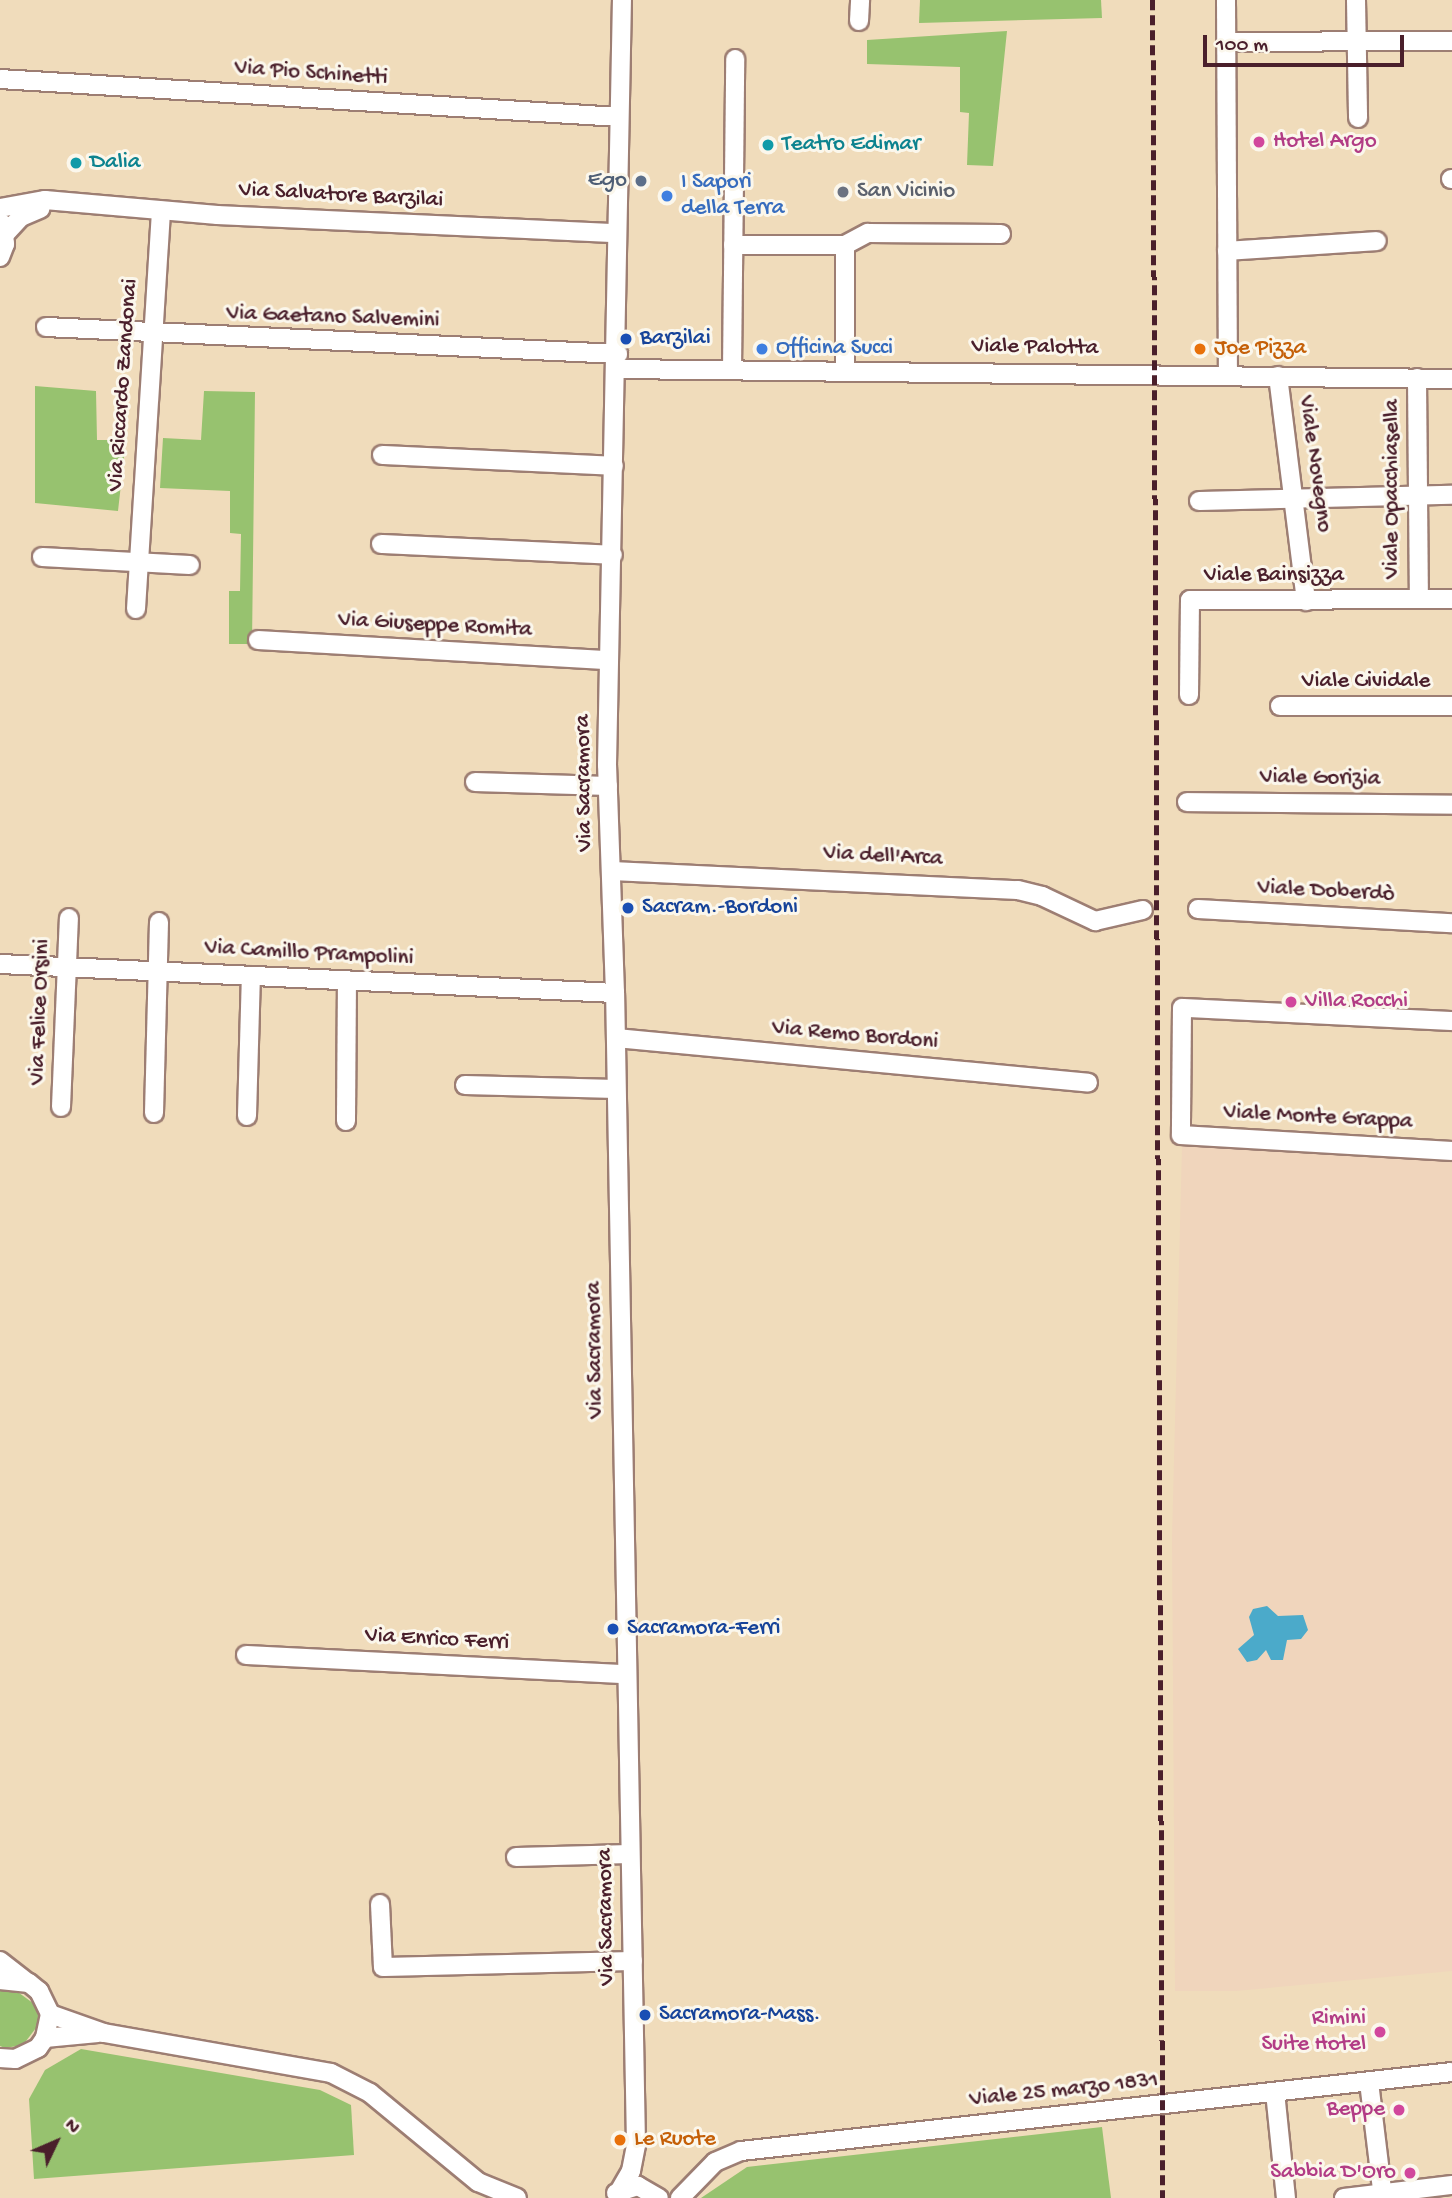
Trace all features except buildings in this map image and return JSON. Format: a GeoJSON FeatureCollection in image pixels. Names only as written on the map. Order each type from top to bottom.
{"type":"FeatureCollection","features":[{"type":"Feature","properties":{"kind":"street","name":"Via Sacramora"},"geometry":{"type":"LineString","coordinates":[[616,2194],[631,2171],[636,2145],[616,1038],[608,786],[608,660],[618,361],[617,233],[622,0]]}},
{"type":"Feature","properties":{"kind":"street"},"geometry":{"type":"LineString","coordinates":[[859,21],[860,0]]}},
{"type":"Feature","properties":{"kind":"street"},"geometry":{"type":"LineString","coordinates":[[1226,0],[1228,375]]}},
{"type":"Feature","properties":{"kind":"street"},"geometry":{"type":"LineString","coordinates":[[1356,0],[1358,118]]}},
{"type":"Feature","properties":{"kind":"street"},"geometry":{"type":"LineString","coordinates":[[1227,42],[1452,41]]}},
{"type":"Feature","properties":{"kind":"street"},"geometry":{"type":"LineString","coordinates":[[732,369],[735,59]]}},
{"type":"Feature","properties":{"kind":"street","name":"Via Pio Schinetti"},"geometry":{"type":"LineString","coordinates":[[0,79],[619,117]]}},
{"type":"Feature","properties":{"kind":"street","name":"Via Salvatore Barzilai"},"geometry":{"type":"LineString","coordinates":[[0,208],[45,200],[64,205],[217,215],[617,233]]}},
{"type":"Feature","properties":{"kind":"street","name":"Via Salvatore Barzilai"},"geometry":{"type":"LineString","coordinates":[[3,225],[64,205]]}},
{"type":"Feature","properties":{"kind":"street","name":"Via Riccardo Zandonai"},"geometry":{"type":"LineString","coordinates":[[136,609],[151,335],[161,211]]}},
{"type":"Feature","properties":{"kind":"street"},"geometry":{"type":"LineString","coordinates":[[0,257],[3,225]]}},
{"type":"Feature","properties":{"kind":"street"},"geometry":{"type":"LineString","coordinates":[[733,245],[845,245],[868,233],[1001,234]]}},
{"type":"Feature","properties":{"kind":"street"},"geometry":{"type":"LineString","coordinates":[[1227,251],[1377,241]]}},
{"type":"Feature","properties":{"kind":"street"},"geometry":{"type":"LineString","coordinates":[[845,245],[845,369]]}},
{"type":"Feature","properties":{"kind":"street","name":"Via Gaetano Salvemini"},"geometry":{"type":"LineString","coordinates":[[46,327],[618,361]]}},
{"type":"Feature","properties":{"kind":"street","name":"Viale Palotta"},"geometry":{"type":"LineString","coordinates":[[618,361],[732,369],[1452,379]]}},
{"type":"Feature","properties":{"kind":"street","name":"Viale Novegno"},"geometry":{"type":"LineString","coordinates":[[1278,376],[1307,601]]}},
{"type":"Feature","properties":{"kind":"street","name":"Viale Opacchiasella"},"geometry":{"type":"LineString","coordinates":[[1418,379],[1416,495],[1419,599]]}},
{"type":"Feature","properties":{"kind":"street"},"geometry":{"type":"LineString","coordinates":[[453,449],[614,463]]}},
{"type":"Feature","properties":{"kind":"street"},"geometry":{"type":"LineString","coordinates":[[383,455],[614,463]]}},
{"type":"Feature","properties":{"kind":"street"},"geometry":{"type":"LineString","coordinates":[[1199,502],[1452,495]]}},
{"type":"Feature","properties":{"kind":"street"},"geometry":{"type":"LineString","coordinates":[[381,544],[613,555]]}},
{"type":"Feature","properties":{"kind":"street"},"geometry":{"type":"LineString","coordinates":[[42,557],[190,565]]}},
{"type":"Feature","properties":{"kind":"street","name":"Viale Bainsizza"},"geometry":{"type":"LineString","coordinates":[[1189,695],[1190,600],[1452,598]]}},
{"type":"Feature","properties":{"kind":"street","name":"Via Giuseppe Romita"},"geometry":{"type":"LineString","coordinates":[[258,640],[608,660]]}},
{"type":"Feature","properties":{"kind":"street","name":"Viale Cividale"},"geometry":{"type":"LineString","coordinates":[[1280,706],[1452,706]]}},
{"type":"Feature","properties":{"kind":"street"},"geometry":{"type":"LineString","coordinates":[[475,782],[608,786]]}},
{"type":"Feature","properties":{"kind":"street","name":"Viale Gorizia"},"geometry":{"type":"LineString","coordinates":[[1187,802],[1452,805]]}},
{"type":"Feature","properties":{"kind":"street","name":"Via dell'Arca"},"geometry":{"type":"LineString","coordinates":[[612,871],[1018,890],[1042,896],[1096,921],[1143,910]]}},
{"type":"Feature","properties":{"kind":"street","name":"Viale Doberdò"},"geometry":{"type":"LineString","coordinates":[[1198,909],[1452,923]]}},
{"type":"Feature","properties":{"kind":"street","name":"Via Felice Orsini"},"geometry":{"type":"LineString","coordinates":[[61,1107],[69,918]]}},
{"type":"Feature","properties":{"kind":"street"},"geometry":{"type":"LineString","coordinates":[[154,1113],[159,922]]}},
{"type":"Feature","properties":{"kind":"street","name":"Via Camillo Prampolini"},"geometry":{"type":"LineString","coordinates":[[0,964],[615,993]]}},
{"type":"Feature","properties":{"kind":"street"},"geometry":{"type":"LineString","coordinates":[[247,1116],[251,976]]}},
{"type":"Feature","properties":{"kind":"street"},"geometry":{"type":"LineString","coordinates":[[346,1121],[347,980]]}},
{"type":"Feature","properties":{"kind":"street","name":"Viale Monte Grappa"},"geometry":{"type":"LineString","coordinates":[[1452,1021],[1182,1009],[1181,1135],[1452,1151]]}},
{"type":"Feature","properties":{"kind":"street","name":"Via Remo Bordoni"},"geometry":{"type":"LineString","coordinates":[[616,1038],[1088,1083]]}},
{"type":"Feature","properties":{"kind":"street"},"geometry":{"type":"LineString","coordinates":[[465,1085],[616,1088]]}},
{"type":"Feature","properties":{"kind":"street","name":"Via Enrico Ferri"},"geometry":{"type":"LineString","coordinates":[[246,1655],[626,1674]]}},
{"type":"Feature","properties":{"kind":"street"},"geometry":{"type":"LineString","coordinates":[[516,1857],[630,1854]]}},
{"type":"Feature","properties":{"kind":"street"},"geometry":{"type":"LineString","coordinates":[[380,1904],[383,1968],[633,1961]]}},
{"type":"Feature","properties":{"kind":"street"},"geometry":{"type":"LineString","coordinates":[[0,1961],[39,1991],[50,2014],[46,2038],[27,2056],[0,2058]]}},
{"type":"Feature","properties":{"kind":"street"},"geometry":{"type":"LineString","coordinates":[[0,1980],[29,1983]]}},
{"type":"Feature","properties":{"kind":"street"},"geometry":{"type":"LineString","coordinates":[[50,2014],[104,2033],[331,2073],[370,2094],[478,2182],[516,2198]]}},
{"type":"Feature","properties":{"kind":"street"},"geometry":{"type":"LineString","coordinates":[[46,2038],[104,2033]]}},
{"type":"Feature","properties":{"kind":"street","name":"Viale 25 marzo 1831"},"geometry":{"type":"LineString","coordinates":[[680,2198],[715,2162],[741,2151],[1452,2073]]}},
{"type":"Feature","properties":{"kind":"street"},"geometry":{"type":"LineString","coordinates":[[1370,2082],[1382,2196]]}},
{"type":"Feature","properties":{"kind":"street"},"geometry":{"type":"LineString","coordinates":[[1275,2092],[1286,2198]]}},
{"type":"Feature","properties":{"kind":"street","name":"Via Sacramora"},"geometry":{"type":"LineString","coordinates":[[636,2145],[654,2194]]}},
{"type":"Feature","properties":{"kind":"street","name":"Viale 25 marzo 1831"},"geometry":{"type":"LineString","coordinates":[[616,2194],[654,2194],[693,2184]]}},
{"type":"Feature","properties":{"kind":"street"},"geometry":{"type":"LineString","coordinates":[[1344,2198],[1382,2196],[1452,2185]]}},
{"type":"Feature","properties":{"kind":"shaded area"},"geometry":{"type":"Polygon","coordinates":[[[1182,1146],[1452,1157],[1452,1971],[1236,1991],[1175,1991],[1172,1538],[1182,1146]]]}},
{"type":"Feature","properties":{"kind":"green space"},"geometry":{"type":"Polygon","coordinates":[[[920,0],[1101,0],[1102,18],[919,23],[920,0]]]}},
{"type":"Feature","properties":{"kind":"green space"},"geometry":{"type":"Polygon","coordinates":[[[1007,31],[993,166],[967,165],[969,113],[960,112],[960,67],[867,64],[867,40],[1007,31]]]}},
{"type":"Feature","properties":{"kind":"green space"},"geometry":{"type":"Polygon","coordinates":[[[35,386],[96,391],[97,440],[126,440],[118,511],[35,503],[35,386]]]}},
{"type":"Feature","properties":{"kind":"green space"},"geometry":{"type":"Polygon","coordinates":[[[204,391],[255,392],[252,644],[229,644],[229,591],[240,591],[241,534],[230,533],[230,491],[160,488],[163,438],[201,440],[204,391]]]}},
{"type":"Feature","properties":{"kind":"green space"},"geometry":{"type":"Polygon","coordinates":[[[15,1990],[37,2006],[39,2024],[23,2045],[5,2048],[0,2046],[0,1991],[15,1990]]]}},
{"type":"Feature","properties":{"kind":"green space"},"geometry":{"type":"Polygon","coordinates":[[[81,2049],[320,2090],[351,2105],[354,2155],[34,2179],[29,2099],[45,2070],[81,2049]]]}},
{"type":"Feature","properties":{"kind":"green space"},"geometry":{"type":"Polygon","coordinates":[[[1102,2127],[1111,2198],[701,2198],[747,2167],[1102,2127]]]}},
{"type":"Feature","properties":{"kind":"water"},"geometry":{"type":"Polygon","coordinates":[[[1267,1606],[1278,1616],[1303,1615],[1308,1630],[1301,1639],[1287,1640],[1283,1660],[1271,1660],[1266,1650],[1257,1660],[1247,1662],[1238,1649],[1254,1635],[1249,1617],[1253,1609],[1267,1606]]]}},
{"type":"Feature","properties":{"kind":"railway"},"geometry":{"type":"LineString","coordinates":[[1153,0],[1163,2198]]}},
{"type":"Feature","properties":{"kind":"place","name":"Hotel Argo"},"geometry":{"type":"Point","coordinates":[1259,142]}},
{"type":"Feature","properties":{"kind":"place","name":"Teatro Edimar"},"geometry":{"type":"Point","coordinates":[768,145]}},
{"type":"Feature","properties":{"kind":"place","name":"Dalia"},"geometry":{"type":"Point","coordinates":[76,163]}},
{"type":"Feature","properties":{"kind":"place","name":"Ego"},"geometry":{"type":"Point","coordinates":[641,181]}},
{"type":"Feature","properties":{"kind":"place","name":"San Vicinio"},"geometry":{"type":"Point","coordinates":[843,192]}},
{"type":"Feature","properties":{"kind":"place","name":"I Sapori della Terra"},"geometry":{"type":"Point","coordinates":[667,196]}},
{"type":"Feature","properties":{"kind":"place","name":"Barzilai"},"geometry":{"type":"Point","coordinates":[626,339]}},
{"type":"Feature","properties":{"kind":"place","name":"Officina Succi"},"geometry":{"type":"Point","coordinates":[762,349]}},
{"type":"Feature","properties":{"kind":"place","name":"Joe Pizza"},"geometry":{"type":"Point","coordinates":[1200,349]}},
{"type":"Feature","properties":{"kind":"place","name":"Sacram.-Bordoni"},"geometry":{"type":"Point","coordinates":[628,908]}},
{"type":"Feature","properties":{"kind":"place","name":"Villa Rocchi"},"geometry":{"type":"Point","coordinates":[1291,1002]}},
{"type":"Feature","properties":{"kind":"place","name":"Sacramora-Ferri"},"geometry":{"type":"Point","coordinates":[613,1629]}},
{"type":"Feature","properties":{"kind":"place","name":"Sacramora-Mass."},"geometry":{"type":"Point","coordinates":[645,2015]}},
{"type":"Feature","properties":{"kind":"place","name":"Rimini Suite Hotel"},"geometry":{"type":"Point","coordinates":[1380,2032]}},
{"type":"Feature","properties":{"kind":"place","name":"Beppe"},"geometry":{"type":"Point","coordinates":[1399,2110]}},
{"type":"Feature","properties":{"kind":"place","name":"Le Ruote"},"geometry":{"type":"Point","coordinates":[620,2140]}},
{"type":"Feature","properties":{"kind":"place","name":"Sabbia D'Oro"},"geometry":{"type":"Point","coordinates":[1410,2173]}}]}
